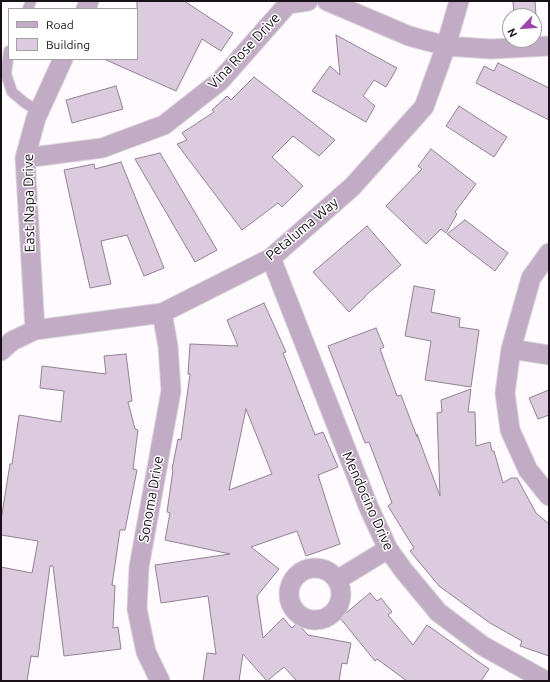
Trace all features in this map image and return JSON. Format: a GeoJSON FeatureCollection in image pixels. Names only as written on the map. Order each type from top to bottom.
{"type":"FeatureCollection","features":[{"type":"Feature","properties":{"kind":"street","name":"Vina Rose Drive"},"geometry":{"type":"LineString","coordinates":[[25,158],[102,148],[164,125],[220,81],[288,4],[308,1]]}},
{"type":"Feature","properties":{"kind":"street"},"geometry":{"type":"LineString","coordinates":[[327,1],[409,36],[446,46],[491,49],[549,46]]}},
{"type":"Feature","properties":{"kind":"street","name":"Petaluma Way"},"geometry":{"type":"LineString","coordinates":[[1,351],[12,341],[35,330],[162,313],[271,258],[352,187],[424,107],[446,46],[459,1]]}},
{"type":"Feature","properties":{"kind":"street","name":"East Napa Drive"},"geometry":{"type":"LineString","coordinates":[[35,330],[25,158],[36,118],[63,60]]}},
{"type":"Feature","properties":{"kind":"street"},"geometry":{"type":"LineString","coordinates":[[549,253],[531,278],[511,349],[505,393],[510,430],[528,470],[549,496]]}},
{"type":"Feature","properties":{"kind":"street","name":"Mendocino Drive"},"geometry":{"type":"LineString","coordinates":[[271,258],[369,508],[388,549],[438,612],[483,646],[546,681]]}},
{"type":"Feature","properties":{"kind":"street","name":"Sonoma Drive"},"geometry":{"type":"LineString","coordinates":[[160,681],[146,652],[137,609],[139,567],[171,391],[168,346],[162,313]]}},
{"type":"Feature","properties":{"kind":"street"},"geometry":{"type":"LineString","coordinates":[[511,349],[549,355]]}},
{"type":"Feature","properties":{"kind":"street"},"geometry":{"type":"LineString","coordinates":[[337,580],[388,549]]}},
{"type":"Feature","properties":{"kind":"lane"},"geometry":{"type":"LineString","coordinates":[[8,59],[6,74],[12,92],[39,111]]}},
{"type":"Feature","properties":{"kind":"building"},"geometry":{"type":"Polygon","coordinates":[[[137,1],[184,1],[233,33],[221,51],[202,39],[176,91],[106,60],[138,60],[137,1]]]}},
{"type":"Feature","properties":{"kind":"building"},"geometry":{"type":"Polygon","coordinates":[[[513,1],[535,1],[535,8],[513,8],[513,1]]]}},
{"type":"Feature","properties":{"kind":"building"},"geometry":{"type":"Polygon","coordinates":[[[336,35],[397,68],[386,87],[374,80],[363,96],[375,106],[366,122],[312,91],[330,66],[340,75],[336,35]]]}},
{"type":"Feature","properties":{"kind":"building"},"geometry":{"type":"Polygon","coordinates":[[[498,63],[549,88],[549,120],[476,83],[484,66],[494,71],[498,63]]]}},
{"type":"Feature","properties":{"kind":"building"},"geometry":{"type":"Polygon","coordinates":[[[254,77],[335,140],[319,156],[293,136],[272,157],[303,186],[282,207],[278,203],[242,230],[177,144],[187,140],[182,133],[214,112],[212,110],[227,96],[231,100],[254,77]]]}},
{"type":"Feature","properties":{"kind":"building"},"geometry":{"type":"Polygon","coordinates":[[[116,86],[123,109],[72,123],[66,100],[116,86]]]}},
{"type":"Feature","properties":{"kind":"building"},"geometry":{"type":"Polygon","coordinates":[[[459,106],[507,137],[494,157],[446,126],[459,106]]]}},
{"type":"Feature","properties":{"kind":"building"},"geometry":{"type":"Polygon","coordinates":[[[431,149],[476,184],[455,212],[457,214],[446,233],[441,229],[426,244],[386,206],[422,169],[418,166],[431,149]]]}},
{"type":"Feature","properties":{"kind":"building"},"geometry":{"type":"Polygon","coordinates":[[[160,153],[217,250],[195,262],[135,159],[160,153]]]}},
{"type":"Feature","properties":{"kind":"building"},"geometry":{"type":"Polygon","coordinates":[[[121,162],[164,268],[144,276],[127,235],[101,241],[111,284],[90,288],[64,170],[94,164],[95,169],[121,162]]]}},
{"type":"Feature","properties":{"kind":"building"},"geometry":{"type":"Polygon","coordinates":[[[465,220],[508,253],[495,271],[447,234],[465,220]]]}},
{"type":"Feature","properties":{"kind":"building"},"geometry":{"type":"Polygon","coordinates":[[[367,226],[401,265],[349,312],[313,272],[367,226]]]}},
{"type":"Feature","properties":{"kind":"building"},"geometry":{"type":"Polygon","coordinates":[[[414,286],[435,290],[431,312],[460,318],[459,327],[479,330],[471,387],[425,380],[431,341],[405,336],[414,286]]]}},
{"type":"Feature","properties":{"kind":"building"},"geometry":{"type":"Polygon","coordinates":[[[264,303],[286,352],[283,353],[315,435],[323,432],[338,467],[318,475],[340,544],[306,556],[297,531],[251,547],[279,569],[257,596],[263,638],[283,618],[292,628],[297,623],[308,635],[351,643],[347,664],[342,663],[339,681],[297,681],[284,667],[267,681],[243,654],[239,681],[203,681],[207,653],[216,654],[208,596],[161,603],[155,565],[230,554],[165,540],[170,513],[167,512],[172,469],[178,439],[181,440],[190,374],[188,374],[190,344],[238,346],[227,320],[264,303]],[[246,409],[229,490],[272,474],[246,409]]]}},
{"type":"Feature","properties":{"kind":"building"},"geometry":{"type":"Polygon","coordinates":[[[376,328],[384,347],[380,349],[397,396],[401,395],[440,496],[437,413],[442,412],[441,400],[471,389],[468,412],[475,412],[476,446],[490,442],[503,483],[511,478],[517,478],[536,513],[549,524],[549,656],[520,646],[522,641],[490,623],[439,586],[410,551],[414,548],[388,506],[392,503],[369,442],[365,443],[328,346],[376,328]]]}},
{"type":"Feature","properties":{"kind":"building"},"geometry":{"type":"Polygon","coordinates":[[[126,354],[132,401],[128,402],[135,429],[138,430],[133,469],[137,470],[125,530],[120,530],[112,585],[115,586],[113,628],[118,627],[121,649],[64,656],[53,566],[50,566],[38,657],[31,656],[27,681],[1,681],[1,567],[32,573],[38,541],[1,535],[1,520],[10,464],[12,464],[19,415],[61,422],[64,391],[40,388],[42,366],[106,374],[104,356],[126,354]]]}},
{"type":"Feature","properties":{"kind":"building"},"geometry":{"type":"Polygon","coordinates":[[[549,390],[549,415],[538,419],[529,398],[549,390]]]}},
{"type":"Feature","properties":{"kind":"building"},"geometry":{"type":"Polygon","coordinates":[[[370,593],[377,601],[381,598],[392,612],[388,615],[413,645],[427,625],[489,669],[481,681],[407,681],[377,659],[375,661],[340,618],[370,593]]]}}]}
